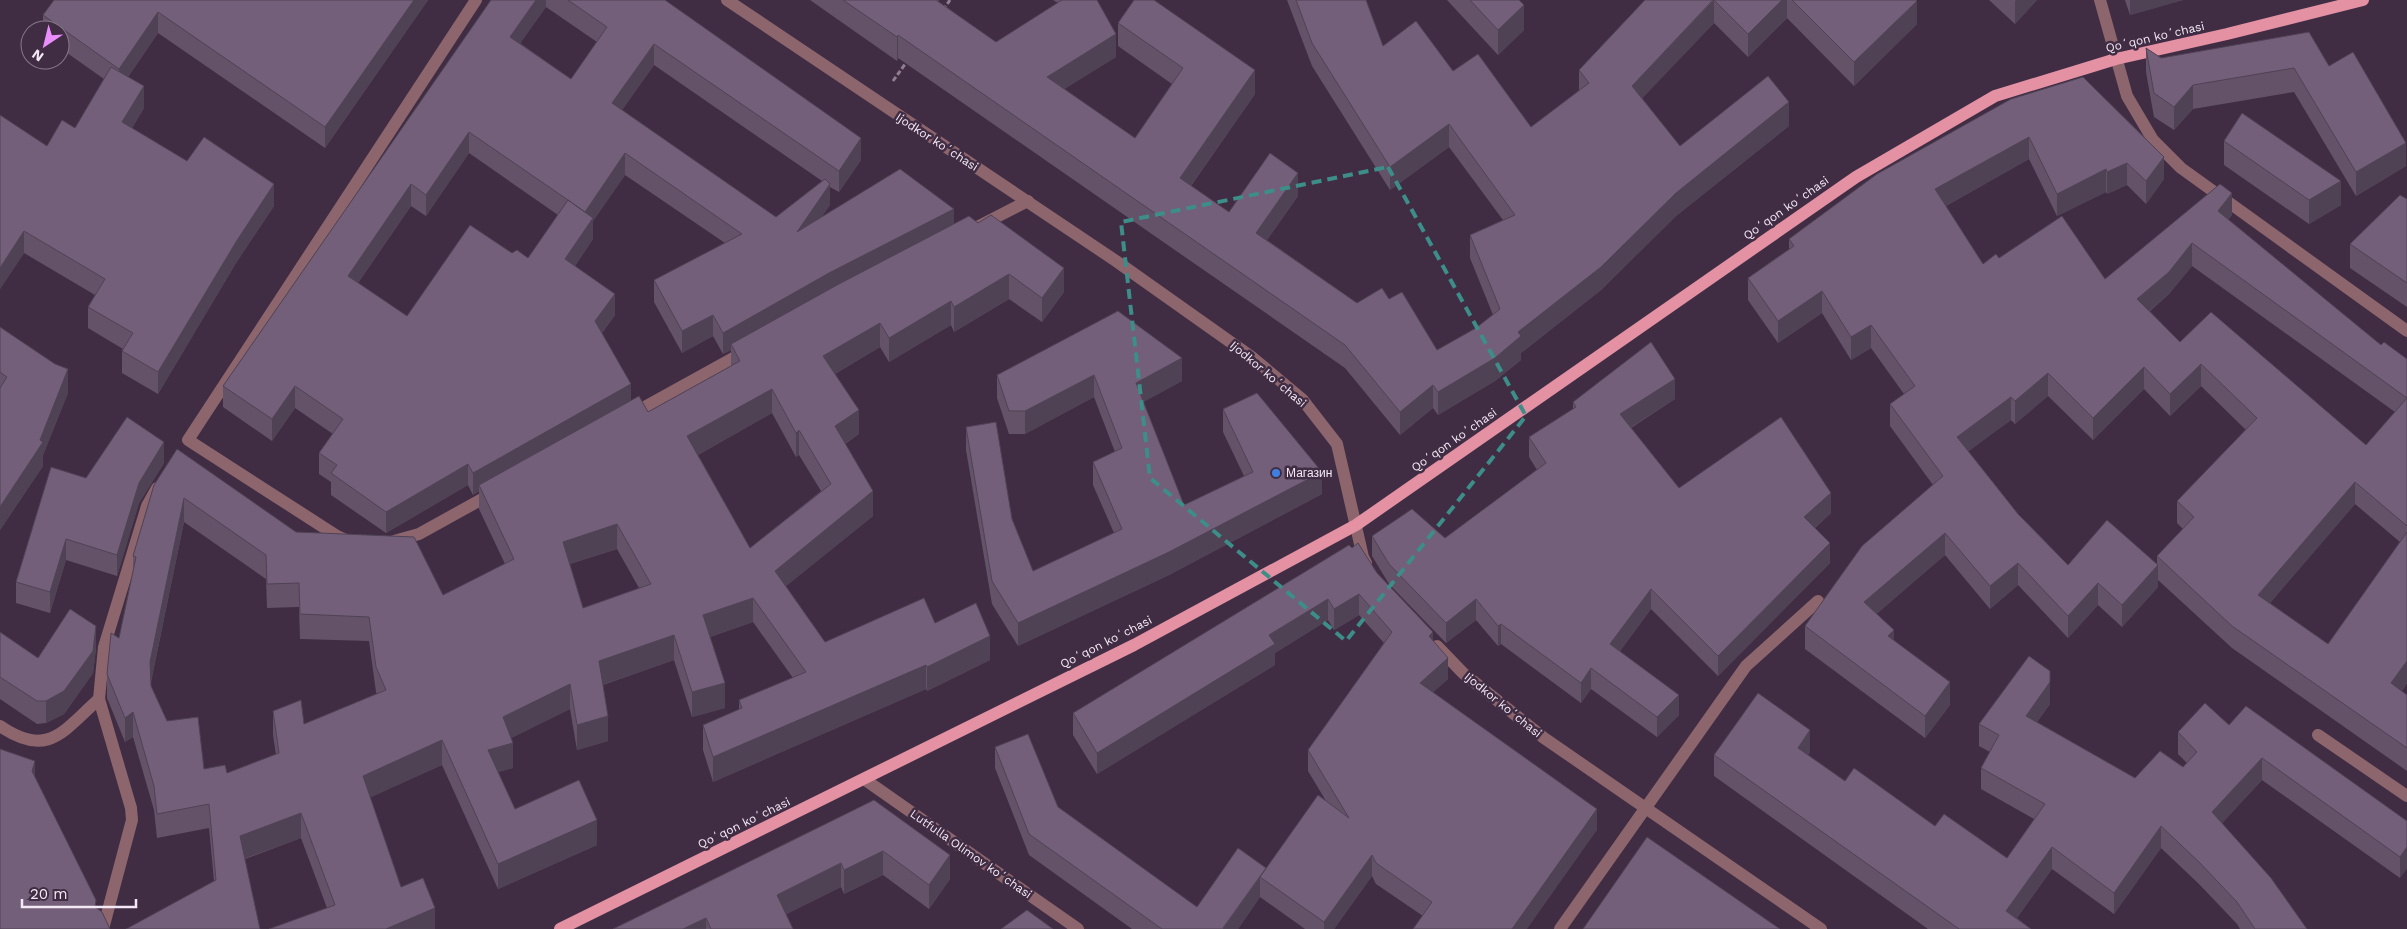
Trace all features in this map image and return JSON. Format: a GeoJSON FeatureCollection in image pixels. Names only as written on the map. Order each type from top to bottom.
{"type":"FeatureCollection","features":[{"type":"Feature","properties":{"kind":"main road","name":"Qoʻqon koʻchasi"},"geometry":{"type":"LineString","coordinates":[[560,929],[1134,645],[1356,525],[1856,177],[1995,96],[2116,59],[2228,34],[2363,0]]}},
{"type":"Feature","properties":{"kind":"street"},"geometry":{"type":"LineString","coordinates":[[364,544],[356,544],[337,536],[185,444],[476,0]]}},
{"type":"Feature","properties":{"kind":"street","name":"Ijodkor koʻchasi"},"geometry":{"type":"LineString","coordinates":[[726,0],[878,103],[1028,201],[1253,358],[1302,399],[1337,444],[1363,557],[1373,573]]}},
{"type":"Feature","properties":{"kind":"street"},"geometry":{"type":"LineString","coordinates":[[2100,0],[2127,96],[2153,140],[2181,168],[2407,331]]}},
{"type":"Feature","properties":{"kind":"street"},"geometry":{"type":"LineString","coordinates":[[966,233],[1028,201]]}},
{"type":"Feature","properties":{"kind":"street"},"geometry":{"type":"LineString","coordinates":[[617,423],[755,345]]}},
{"type":"Feature","properties":{"kind":"street"},"geometry":{"type":"LineString","coordinates":[[103,929],[132,820],[131,808],[99,700],[104,648],[147,506],[162,481]]}},
{"type":"Feature","properties":{"kind":"street"},"geometry":{"type":"LineString","coordinates":[[381,543],[419,534],[505,486]]}},
{"type":"Feature","properties":{"kind":"street"},"geometry":{"type":"LineString","coordinates":[[1560,929],[1746,666],[1818,601]]}},
{"type":"Feature","properties":{"kind":"street","name":"Ijodkor koʻchasi"},"geometry":{"type":"LineString","coordinates":[[1429,638],[1463,673],[1544,738],[1821,929]]}},
{"type":"Feature","properties":{"kind":"street"},"geometry":{"type":"LineString","coordinates":[[0,726],[16,738],[34,742],[52,740],[99,700]]}},
{"type":"Feature","properties":{"kind":"street"},"geometry":{"type":"LineString","coordinates":[[2318,735],[2407,796]]}},
{"type":"Feature","properties":{"kind":"street","name":"Lutfulla Olimov koʻchasi"},"geometry":{"type":"LineString","coordinates":[[864,779],[1078,929]]}},
{"type":"Feature","properties":{"kind":"path"},"geometry":{"type":"LineString","coordinates":[[938,16],[950,0]]}},
{"type":"Feature","properties":{"kind":"path"},"geometry":{"type":"LineString","coordinates":[[878,103],[911,55]]}},
{"type":"Feature","properties":{"kind":"highlighted area"},"geometry":{"type":"Polygon","coordinates":[[[1388,167],[1526,416],[1346,641],[1150,478],[1121,222],[1388,167]]]}},
{"type":"Feature","properties":{"kind":"building"},"geometry":{"type":"Polygon","coordinates":[[[54,0],[414,0],[325,127],[158,12],[119,69],[70,34],[70,20],[50,20],[43,15],[54,0]]]}},
{"type":"Feature","properties":{"kind":"building"},"geometry":{"type":"Polygon","coordinates":[[[491,0],[536,0],[510,37],[571,79],[607,27],[568,0],[665,0],[861,138],[839,171],[654,44],[612,103],[776,217],[825,179],[830,184],[797,232],[900,169],[954,209],[829,273],[723,333],[713,315],[682,331],[654,280],[742,234],[625,153],[585,212],[568,200],[593,218],[565,259],[615,294],[595,321],[631,384],[473,473],[468,464],[386,512],[331,473],[337,465],[319,453],[343,419],[295,386],[272,419],[223,386],[491,0]],[[469,132],[426,195],[411,184],[348,276],[407,316],[470,225],[512,253],[517,250],[528,258],[568,200],[469,132]]]}},
{"type":"Feature","properties":{"kind":"building"},"geometry":{"type":"Polygon","coordinates":[[[843,0],[936,0],[996,42],[1062,0],[1097,0],[1116,34],[1047,77],[1135,138],[1183,68],[1118,23],[1134,0],[1154,0],[1255,70],[1180,178],[1229,212],[1270,153],[1298,173],[1256,233],[1357,303],[1382,288],[1389,299],[1402,292],[1437,350],[1476,328],[1500,309],[1470,235],[1515,215],[1449,124],[1390,167],[1312,43],[1296,0],[1366,0],[1383,46],[1416,21],[1453,71],[1478,54],[1531,127],[1589,83],[1579,70],[1645,0],[1713,0],[1632,86],[1680,146],[1768,76],[1789,102],[1676,193],[1601,267],[1518,332],[1521,336],[1495,358],[1438,392],[1433,385],[1400,412],[1345,345],[898,35],[897,37],[843,0]]]}},
{"type":"Feature","properties":{"kind":"building"},"geometry":{"type":"Polygon","coordinates":[[[1470,0],[1519,0],[1524,5],[1498,30],[1470,0]]]}},
{"type":"Feature","properties":{"kind":"building"},"geometry":{"type":"Polygon","coordinates":[[[1714,0],[1782,0],[1748,34],[1714,0]]]}},
{"type":"Feature","properties":{"kind":"building"},"geometry":{"type":"Polygon","coordinates":[[[1792,0],[1916,0],[1917,1],[1854,62],[1792,0]]]}},
{"type":"Feature","properties":{"kind":"building"},"geometry":{"type":"Polygon","coordinates":[[[2309,32],[2329,66],[2353,52],[2406,143],[2356,172],[2294,68],[2193,85],[2174,107],[2154,93],[2146,48],[2161,58],[2309,32]]]}},
{"type":"Feature","properties":{"kind":"building"},"geometry":{"type":"Polygon","coordinates":[[[111,67],[144,86],[122,122],[187,161],[204,137],[274,184],[236,242],[158,372],[122,351],[133,333],[88,307],[105,279],[24,231],[0,268],[0,115],[47,146],[62,120],[75,128],[111,67]]]}},
{"type":"Feature","properties":{"kind":"building"},"geometry":{"type":"Polygon","coordinates":[[[2083,77],[2164,157],[2146,181],[2127,163],[2107,172],[2106,169],[2057,194],[2029,137],[1935,189],[1983,264],[1996,254],[1999,258],[2062,216],[2105,279],[2220,184],[2232,193],[2218,211],[2381,345],[2384,342],[2407,359],[2407,398],[2407,526],[2355,482],[2258,595],[2328,644],[2407,532],[2407,661],[2391,683],[2407,695],[2407,748],[2232,626],[2157,556],[2194,517],[2177,501],[2257,418],[2201,364],[2170,394],[2144,367],[2093,418],[2048,373],[2015,401],[2011,397],[1957,437],[2018,514],[2068,565],[2107,520],[2158,565],[2122,605],[2098,583],[2068,616],[2018,563],[1990,586],[1945,533],[1864,602],[1894,630],[1888,636],[1950,682],[1925,716],[1805,626],[1862,546],[1943,476],[1890,404],[1915,386],[1871,325],[1851,337],[1822,291],[1778,321],[1748,278],[1794,246],[1789,239],[1877,174],[2011,99],[2083,77]],[[2192,243],[2169,272],[2137,299],[2180,342],[2211,312],[2366,445],[2407,398],[2192,243]]]}},
{"type":"Feature","properties":{"kind":"building"},"geometry":{"type":"Polygon","coordinates":[[[2242,113],[2341,181],[2309,200],[2224,141],[2242,113]]]}},
{"type":"Feature","properties":{"kind":"building"},"geometry":{"type":"Polygon","coordinates":[[[2400,195],[2407,199],[2407,283],[2350,244],[2400,195]]]}},
{"type":"Feature","properties":{"kind":"building"},"geometry":{"type":"Polygon","coordinates":[[[991,215],[1064,268],[1042,298],[1009,274],[954,307],[951,301],[889,338],[880,323],[823,356],[859,410],[835,426],[873,491],[775,571],[825,642],[924,598],[935,623],[976,603],[990,636],[927,667],[926,665],[713,757],[703,725],[742,708],[739,700],[806,672],[753,598],[703,615],[725,683],[692,692],[674,635],[599,661],[608,716],[577,725],[570,684],[503,717],[513,743],[488,750],[515,809],[579,780],[597,820],[498,864],[442,740],[363,776],[401,887],[423,878],[435,908],[386,929],[269,929],[335,905],[301,813],[240,836],[260,929],[126,929],[216,880],[209,804],[157,814],[154,786],[133,712],[125,718],[107,674],[111,633],[119,638],[136,557],[133,556],[154,485],[177,449],[296,532],[414,537],[443,595],[514,559],[479,485],[639,396],[648,412],[740,361],[731,344],[837,285],[969,216],[978,223],[991,215]],[[772,389],[687,436],[750,548],[831,484],[799,430],[796,433],[772,389]],[[184,498],[150,662],[151,686],[167,721],[198,717],[204,769],[225,765],[227,773],[279,753],[273,711],[301,700],[304,724],[386,690],[376,667],[369,617],[300,614],[299,583],[267,584],[266,555],[184,498]],[[617,524],[563,542],[583,608],[651,584],[617,524]]]}},
{"type":"Feature","properties":{"kind":"building"},"geometry":{"type":"Polygon","coordinates":[[[1118,311],[1182,358],[1136,383],[1184,505],[1253,472],[1223,409],[1257,393],[1322,472],[1169,552],[1018,623],[992,581],[966,427],[996,422],[1012,519],[1033,571],[1122,529],[1093,462],[1122,448],[1094,375],[1025,411],[1009,411],[997,375],[1118,311]]]}},
{"type":"Feature","properties":{"kind":"building"},"geometry":{"type":"Polygon","coordinates":[[[0,327],[55,364],[68,369],[40,440],[43,442],[0,507],[0,388],[7,377],[0,372],[0,327]]]}},
{"type":"Feature","properties":{"kind":"building"},"geometry":{"type":"Polygon","coordinates":[[[1651,342],[1675,379],[1620,414],[1679,488],[1781,417],[1831,493],[1804,517],[1830,543],[1718,656],[1651,589],[1610,644],[1679,695],[1657,717],[1591,668],[1581,683],[1501,624],[1498,626],[1476,599],[1446,623],[1389,564],[1372,536],[1412,509],[1445,538],[1546,463],[1529,437],[1576,407],[1573,402],[1651,342]]]}},
{"type":"Feature","properties":{"kind":"building"},"geometry":{"type":"Polygon","coordinates":[[[127,417],[164,442],[139,483],[117,555],[66,539],[50,592],[16,582],[51,467],[86,478],[127,417]]]}},
{"type":"Feature","properties":{"kind":"building"},"geometry":{"type":"Polygon","coordinates":[[[1358,543],[1377,573],[1433,632],[1429,636],[1448,658],[1420,683],[1597,809],[1512,929],[1413,929],[1432,902],[1376,863],[1372,855],[1324,922],[1260,877],[1318,795],[1349,818],[1308,750],[1392,632],[1359,594],[1334,609],[1328,599],[1269,635],[1275,644],[1097,753],[1073,713],[1349,545],[1352,548],[1358,543]]]}},
{"type":"Feature","properties":{"kind":"building"},"geometry":{"type":"Polygon","coordinates":[[[70,609],[96,626],[93,651],[64,691],[46,701],[37,701],[0,677],[0,632],[38,658],[70,609]]]}},
{"type":"Feature","properties":{"kind":"building"},"geometry":{"type":"Polygon","coordinates":[[[2029,656],[2050,671],[2050,682],[2026,716],[2135,778],[2160,751],[2183,767],[2197,752],[2178,732],[2205,703],[2229,725],[2246,706],[2407,821],[2407,847],[2400,857],[2262,758],[2212,812],[2271,878],[2307,929],[2255,929],[2237,902],[2161,826],[2114,893],[2052,847],[2006,911],[2031,929],[1959,929],[1714,755],[1758,693],[1810,730],[1798,748],[1845,781],[1854,768],[1935,826],[1944,814],[2007,858],[2045,804],[1981,768],[1999,735],[1979,724],[2029,656]]]}},
{"type":"Feature","properties":{"kind":"building"},"geometry":{"type":"Polygon","coordinates":[[[1028,734],[1058,807],[1197,907],[1238,848],[1266,868],[1224,929],[1162,929],[1029,834],[995,747],[1028,734]]]}},
{"type":"Feature","properties":{"kind":"building"},"geometry":{"type":"Polygon","coordinates":[[[0,749],[35,761],[32,771],[96,900],[95,907],[102,912],[110,929],[0,929],[0,749]]]}},
{"type":"Feature","properties":{"kind":"building"},"geometry":{"type":"Polygon","coordinates":[[[874,800],[950,855],[929,885],[883,851],[844,870],[841,863],[777,895],[793,929],[711,929],[706,918],[683,929],[613,929],[874,800]]]}},
{"type":"Feature","properties":{"kind":"building"},"geometry":{"type":"Polygon","coordinates":[[[1647,837],[1780,929],[1583,929],[1647,837]]]}},
{"type":"Feature","properties":{"kind":"building"},"geometry":{"type":"Polygon","coordinates":[[[1027,910],[1053,929],[1001,929],[1027,910]]]}},
{"type":"Feature","properties":{"kind":"place","name":"Магазин"},"geometry":{"type":"Point","coordinates":[1276,473]}}]}
